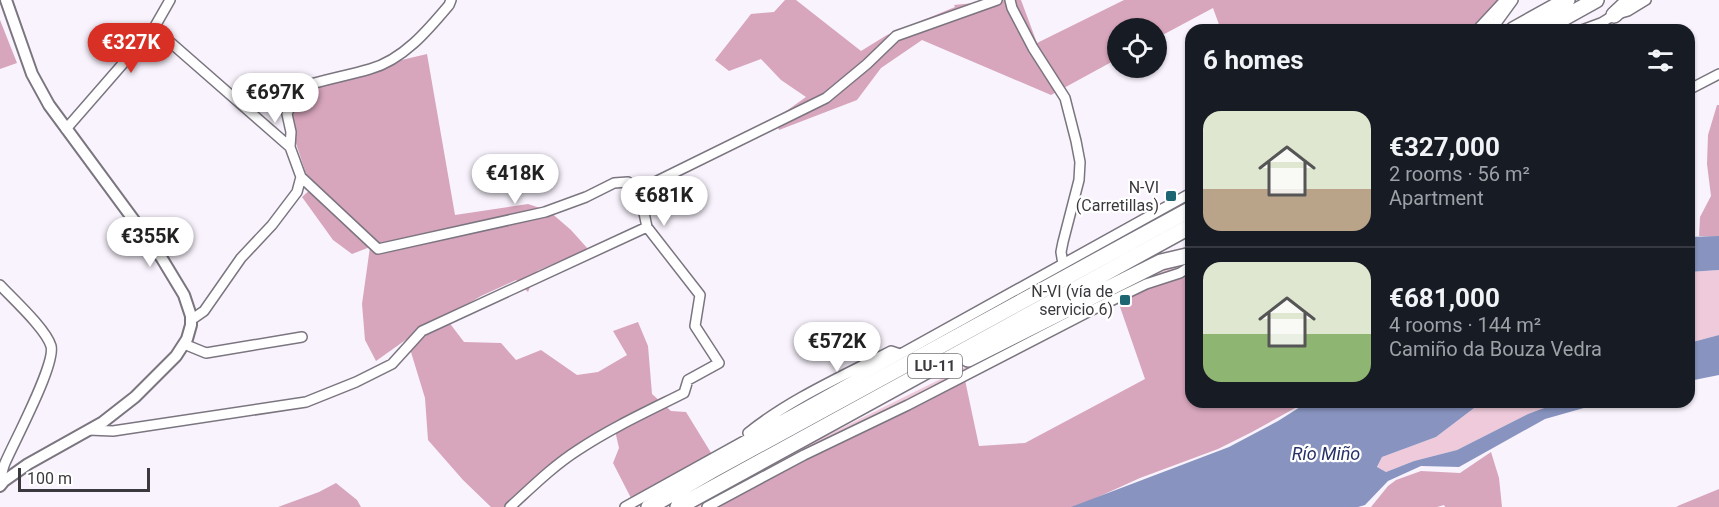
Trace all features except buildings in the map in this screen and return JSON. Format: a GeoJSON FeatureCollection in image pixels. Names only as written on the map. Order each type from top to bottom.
{"type":"FeatureCollection","features":[{"type":"Feature","properties":{"kind":"highway"},"geometry":{"type":"LineString","coordinates":[[1524,24],[1567,0]]}},
{"type":"Feature","properties":{"kind":"highway"},"geometry":{"type":"LineString","coordinates":[[1553,24],[1596,0]]}},
{"type":"Feature","properties":{"kind":"highway"},"geometry":{"type":"LineString","coordinates":[[1614,15],[1630,0]]}},
{"type":"Feature","properties":{"kind":"highway","name":"LU-11"},"geometry":{"type":"LineString","coordinates":[[649,507],[1185,212]]}},
{"type":"Feature","properties":{"kind":"highway","name":"LU-11"},"geometry":{"type":"LineString","coordinates":[[678,507],[1185,229]]}},
{"type":"Feature","properties":{"kind":"highway"},"geometry":{"type":"LineString","coordinates":[[822,428],[939,373],[1161,262],[1185,256]]}},
{"type":"Feature","properties":{"kind":"street"},"geometry":{"type":"LineString","coordinates":[[0,485],[28,464],[102,422],[135,397],[176,356],[190,333],[191,320],[184,296],[161,257],[66,129],[32,74],[6,0]]}},
{"type":"Feature","properties":{"kind":"street"},"geometry":{"type":"LineString","coordinates":[[66,129],[154,28],[170,0]]}},
{"type":"Feature","properties":{"kind":"street"},"geometry":{"type":"LineString","coordinates":[[451,0],[425,34],[398,56],[372,69],[324,79],[298,88],[287,114],[291,132],[290,147],[301,177],[378,249],[545,212],[586,197],[614,183],[628,182],[639,190],[647,227],[700,295],[696,326],[719,363],[688,380],[684,393],[577,450],[547,473],[510,507]]}},
{"type":"Feature","properties":{"kind":"street"},"geometry":{"type":"LineString","coordinates":[[639,190],[826,98],[897,36],[997,0]]}},
{"type":"Feature","properties":{"kind":"street"},"geometry":{"type":"LineString","coordinates":[[1010,0],[1033,48],[1065,98],[1076,141],[1080,162],[1079,180],[1061,252],[1063,264]]}},
{"type":"Feature","properties":{"kind":"street"},"geometry":{"type":"LineString","coordinates":[[1483,24],[1505,0]]}},
{"type":"Feature","properties":{"kind":"street"},"geometry":{"type":"LineString","coordinates":[[1494,24],[1513,0]]}},
{"type":"Feature","properties":{"kind":"street"},"geometry":{"type":"LineString","coordinates":[[1598,24],[1646,0]]}},
{"type":"Feature","properties":{"kind":"street"},"geometry":{"type":"LineString","coordinates":[[154,28],[290,147]]}},
{"type":"Feature","properties":{"kind":"street"},"geometry":{"type":"LineString","coordinates":[[1695,86],[1719,74]]}},
{"type":"Feature","properties":{"kind":"street"},"geometry":{"type":"LineString","coordinates":[[191,320],[204,310],[241,258],[272,225],[297,192],[301,177]]}},
{"type":"Feature","properties":{"kind":"street"},"geometry":{"type":"LineString","coordinates":[[625,507],[1185,196]]}},
{"type":"Feature","properties":{"kind":"street"},"geometry":{"type":"LineString","coordinates":[[89,430],[112,431],[306,402],[356,382],[392,364],[422,331],[647,227]]}},
{"type":"Feature","properties":{"kind":"street"},"geometry":{"type":"LineString","coordinates":[[707,507],[804,455],[908,405],[1082,315],[1146,284],[1185,270]]}},
{"type":"Feature","properties":{"kind":"street"},"geometry":{"type":"LineString","coordinates":[[0,285],[45,335],[51,348],[50,359],[31,409],[4,465],[0,485]]}},
{"type":"Feature","properties":{"kind":"street"},"geometry":{"type":"LineString","coordinates":[[184,344],[206,353],[302,337]]}},
{"type":"Feature","properties":{"kind":"shaded area"},"geometry":{"type":"Polygon","coordinates":[[[785,0],[796,0],[861,51],[887,35],[955,7],[954,5],[984,2],[981,0],[1021,0],[1037,43],[1124,0],[1498,0],[1474,24],[1219,24],[1213,8],[1167,33],[1167,18],[1107,18],[1107,64],[1051,95],[922,40],[881,68],[857,100],[779,130],[775,119],[806,97],[781,80],[761,59],[729,71],[715,60],[751,14],[774,12],[785,0]]]}},
{"type":"Feature","properties":{"kind":"shaded area"},"geometry":{"type":"Polygon","coordinates":[[[0,20],[17,63],[0,69],[0,20]]]}},
{"type":"Feature","properties":{"kind":"shaded area"},"geometry":{"type":"Polygon","coordinates":[[[427,54],[455,215],[528,204],[549,211],[588,249],[537,271],[528,292],[516,280],[481,296],[445,317],[464,342],[501,343],[516,360],[541,350],[577,375],[598,372],[627,355],[613,331],[638,322],[648,346],[652,394],[671,411],[686,412],[713,456],[632,500],[613,463],[619,448],[614,426],[508,507],[491,507],[463,480],[428,440],[425,398],[407,339],[376,361],[365,340],[362,304],[370,247],[352,254],[333,240],[302,197],[313,187],[307,177],[293,134],[292,103],[308,82],[427,54]]]}},
{"type":"Feature","properties":{"kind":"shaded area"},"geometry":{"type":"Polygon","coordinates":[[[1717,105],[1719,105],[1719,237],[1699,236],[1700,217],[1711,196],[1707,164],[1708,135],[1717,105]]]}},
{"type":"Feature","properties":{"kind":"shaded area"},"geometry":{"type":"Polygon","coordinates":[[[1185,264],[1027,338],[939,386],[781,462],[699,507],[694,507],[791,453],[1048,326],[1158,268],[1185,264]]]}},
{"type":"Feature","properties":{"kind":"shaded area"},"geometry":{"type":"Polygon","coordinates":[[[1719,270],[1719,335],[1695,341],[1695,272],[1719,270]]]}},
{"type":"Feature","properties":{"kind":"shaded area"},"geometry":{"type":"Polygon","coordinates":[[[1185,275],[1185,408],[1295,408],[1218,449],[1140,478],[1076,507],[712,507],[790,465],[922,404],[965,380],[979,446],[1025,443],[1145,379],[1119,304],[1139,292],[1185,275]]]}},
{"type":"Feature","properties":{"kind":"shaded area"},"geometry":{"type":"Polygon","coordinates":[[[1474,408],[1544,408],[1457,450],[1414,461],[1386,472],[1377,468],[1382,457],[1436,437],[1474,408]]]}},
{"type":"Feature","properties":{"kind":"shaded area"},"geometry":{"type":"Polygon","coordinates":[[[1491,452],[1499,478],[1502,507],[1445,507],[1444,505],[1437,507],[1371,507],[1396,480],[1421,471],[1460,473],[1491,452]]]}},
{"type":"Feature","properties":{"kind":"shaded area"},"geometry":{"type":"Polygon","coordinates":[[[336,483],[357,500],[361,507],[278,507],[319,492],[336,483]]]}},
{"type":"Feature","properties":{"kind":"shaded area"},"geometry":{"type":"Polygon","coordinates":[[[1719,489],[1719,507],[1676,507],[1680,505],[1719,489]]]}},
{"type":"Feature","properties":{"kind":"water"},"geometry":{"type":"Polygon","coordinates":[[[1719,236],[1719,270],[1695,272],[1695,237],[1719,236]]]}},
{"type":"Feature","properties":{"kind":"water"},"geometry":{"type":"Polygon","coordinates":[[[1719,335],[1719,375],[1695,380],[1695,341],[1719,335]]]}},
{"type":"Feature","properties":{"kind":"water","name":"Río Miño"},"geometry":{"type":"Polygon","coordinates":[[[1299,408],[1474,408],[1436,437],[1382,457],[1377,467],[1386,472],[1414,461],[1457,450],[1544,408],[1584,408],[1545,419],[1459,467],[1421,466],[1388,481],[1365,505],[1358,507],[1071,507],[1229,447],[1299,408]]]}},
{"type":"Feature","properties":{"kind":"place","name":"N-VI (Carretillas)"},"geometry":{"type":"Point","coordinates":[1171,196]}},
{"type":"Feature","properties":{"kind":"place","name":"N-VI (vía de servicio 6)"},"geometry":{"type":"Point","coordinates":[1125,300]}}]}
